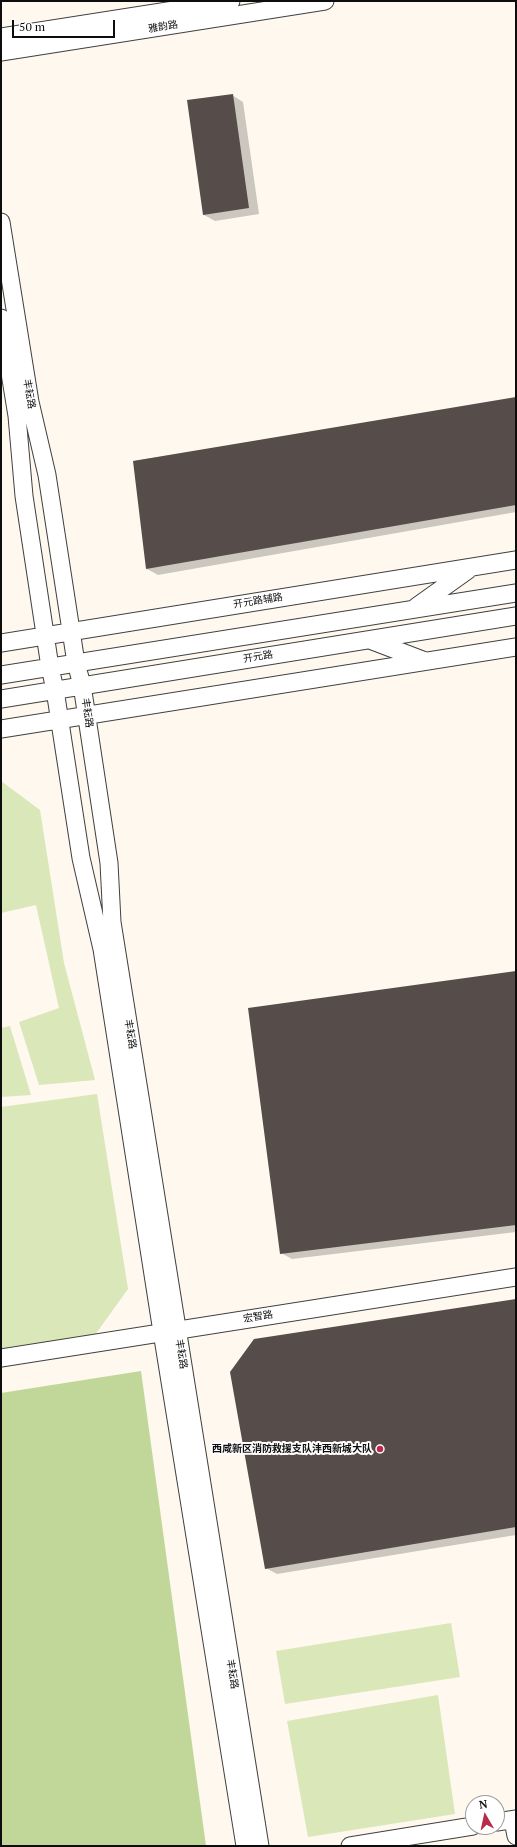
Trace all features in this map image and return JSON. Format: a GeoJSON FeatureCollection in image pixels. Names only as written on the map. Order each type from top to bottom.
{"type":"FeatureCollection","features":[{"type":"Feature","properties":{"kind":"street","name":"雅韵路"},"geometry":{"type":"LineString","coordinates":[[1,37],[231,1]]}},
{"type":"Feature","properties":{"kind":"street","name":"雅韵路"},"geometry":{"type":"LineString","coordinates":[[1,52],[325,1]]}},
{"type":"Feature","properties":{"kind":"street","name":"丰耘路"},"geometry":{"type":"LineString","coordinates":[[1,222],[30,402],[47,476],[76,663],[82,685],[87,715],[109,862],[112,922],[169,1331],[245,1846]]}},
{"type":"Feature","properties":{"kind":"street","name":"丰耘路"},"geometry":{"type":"LineString","coordinates":[[1,318],[17,416],[24,496],[81,858],[102,949],[260,1846]]}},
{"type":"Feature","properties":{"kind":"street","name":"开元路辅路"},"geometry":{"type":"LineString","coordinates":[[1,643],[516,560]]}},
{"type":"Feature","properties":{"kind":"street"},"geometry":{"type":"LineString","coordinates":[[413,609],[472,568]]}},
{"type":"Feature","properties":{"kind":"street"},"geometry":{"type":"LineString","coordinates":[[1,675],[516,593]]}},
{"type":"Feature","properties":{"kind":"street","name":"开元路"},"geometry":{"type":"LineString","coordinates":[[1,699],[516,616]]}},
{"type":"Feature","properties":{"kind":"street"},"geometry":{"type":"LineString","coordinates":[[369,639],[426,661]]}},
{"type":"Feature","properties":{"kind":"street"},"geometry":{"type":"LineString","coordinates":[[1,729],[516,647]]}},
{"type":"Feature","properties":{"kind":"street","name":"宏智路"},"geometry":{"type":"LineString","coordinates":[[1,1358],[516,1277]]}},
{"type":"Feature","properties":{"kind":"street"},"geometry":{"type":"LineString","coordinates":[[509,1821],[516,1836]]}},
{"type":"Feature","properties":{"kind":"street"},"geometry":{"type":"LineString","coordinates":[[350,1846],[465,1827]]}},
{"type":"Feature","properties":{"kind":"green space"},"geometry":{"type":"Polygon","coordinates":[[[1,781],[40,810],[64,963],[95,1080],[39,1085],[19,1022],[59,1008],[36,905],[1,913],[1,781]]]}},
{"type":"Feature","properties":{"kind":"green space"},"geometry":{"type":"Polygon","coordinates":[[[10,1026],[31,1095],[1,1097],[1,1028],[10,1026]]]}},
{"type":"Feature","properties":{"kind":"green space"},"geometry":{"type":"Polygon","coordinates":[[[97,1094],[128,1289],[92,1339],[1,1354],[1,1107],[97,1094]]]}},
{"type":"Feature","properties":{"kind":"green space"},"geometry":{"type":"Polygon","coordinates":[[[141,1371],[206,1846],[1,1846],[1,1393],[141,1371]]]}},
{"type":"Feature","properties":{"kind":"green space"},"geometry":{"type":"Polygon","coordinates":[[[451,1623],[460,1677],[285,1704],[276,1651],[451,1623]]]}},
{"type":"Feature","properties":{"kind":"green space"},"geometry":{"type":"Polygon","coordinates":[[[438,1695],[455,1814],[308,1837],[287,1721],[438,1695]]]}},
{"type":"Feature","properties":{"kind":"building"},"geometry":{"type":"Polygon","coordinates":[[[233,94],[249,208],[203,215],[187,100],[233,94]]]}},
{"type":"Feature","properties":{"kind":"building"},"geometry":{"type":"Polygon","coordinates":[[[516,397],[516,505],[146,569],[133,461],[516,397]]]}},
{"type":"Feature","properties":{"kind":"building"},"geometry":{"type":"Polygon","coordinates":[[[516,971],[516,1225],[280,1254],[248,1008],[516,971]]]}},
{"type":"Feature","properties":{"kind":"building","name":"西咸新区消防救援支队沣西新城大队"},"geometry":{"type":"Polygon","coordinates":[[[516,1299],[516,1527],[265,1569],[230,1372],[254,1339],[516,1299]]]}},
{"type":"Feature","properties":{"kind":"place","name":"西咸新区消防救援支队沣西新城大队"},"geometry":{"type":"Point","coordinates":[380,1449]}}]}
